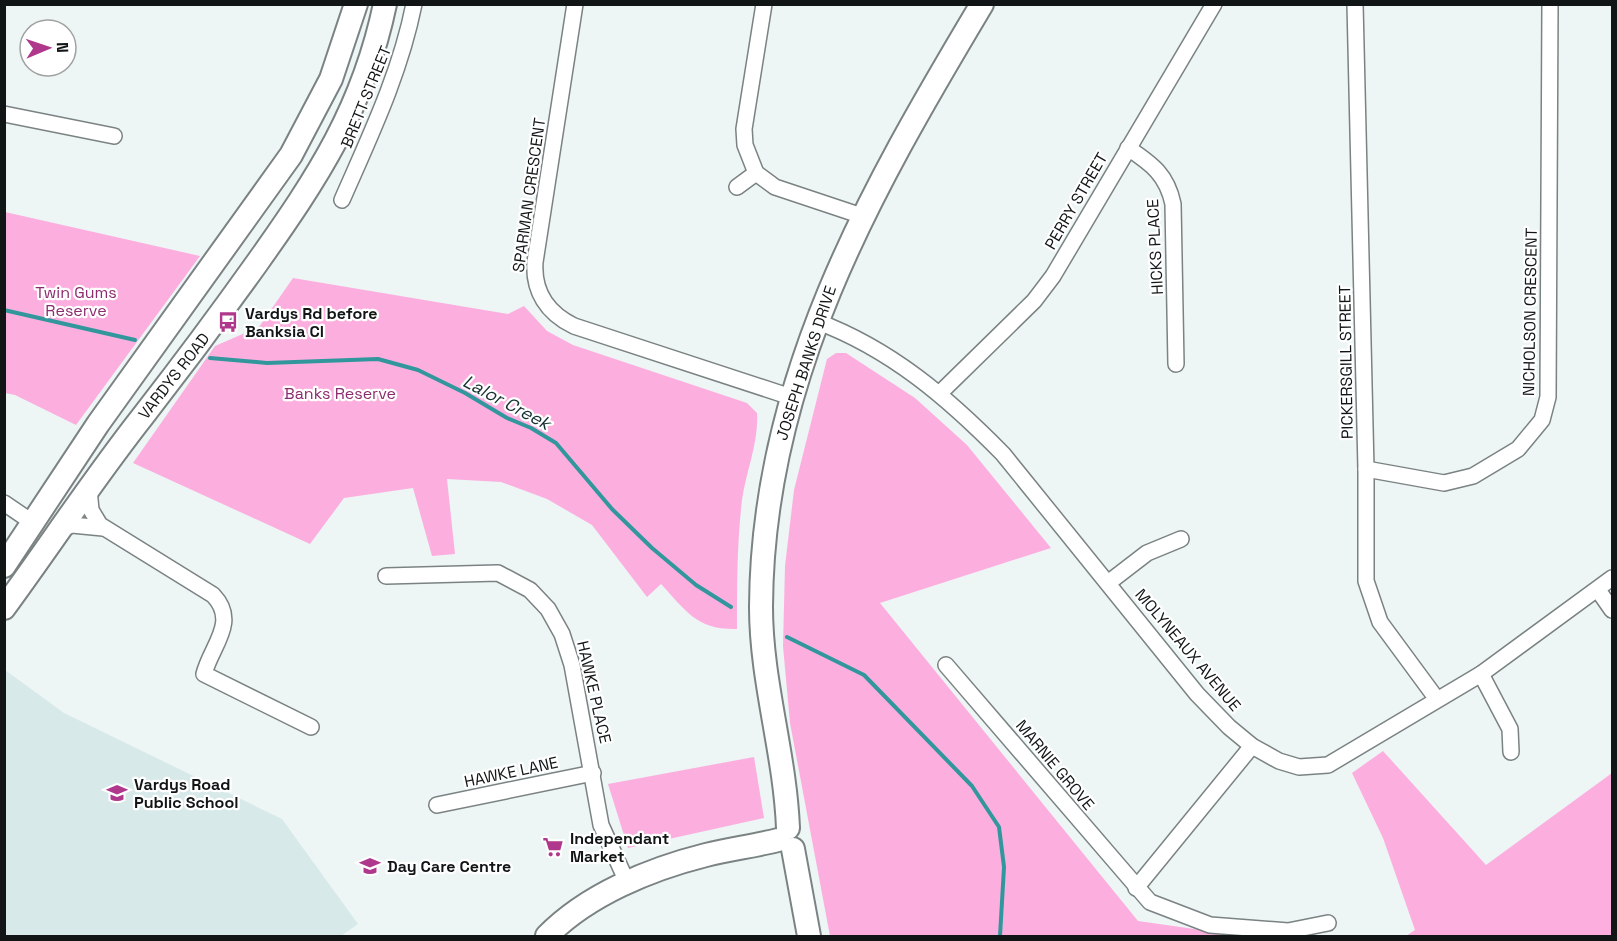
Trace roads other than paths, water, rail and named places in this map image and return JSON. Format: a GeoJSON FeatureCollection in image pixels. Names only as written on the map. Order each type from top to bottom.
{"type":"FeatureCollection","features":[{"type":"Feature","properties":{"kind":"main road","name":"VARDYS ROAD"},"geometry":{"type":"LineString","coordinates":[[4,567],[98,424],[291,155],[331,79],[356,4]]}},
{"type":"Feature","properties":{"kind":"main road","name":"VARDYS ROAD"},"geometry":{"type":"LineString","coordinates":[[4,608],[313,184],[337,143],[373,54],[385,4]]}},
{"type":"Feature","properties":{"kind":"main road","name":"JOSEPH BANKS DRIVE"},"geometry":{"type":"LineString","coordinates":[[809,936],[786,839],[765,674],[761,608],[767,508],[791,398],[816,321],[862,216],[982,4]]}},
{"type":"Feature","properties":{"kind":"main road"},"geometry":{"type":"LineString","coordinates":[[98,424],[116,415],[159,358],[164,356],[174,362],[173,379]]}},
{"type":"Feature","properties":{"kind":"main road"},"geometry":{"type":"LineString","coordinates":[[547,936],[562,920],[627,882],[676,863],[786,839]]}},
{"type":"Feature","properties":{"kind":"street","name":"BRETT STREET"},"geometry":{"type":"LineString","coordinates":[[342,201],[396,75],[406,45],[414,4]]}},
{"type":"Feature","properties":{"kind":"street","name":"SPARMAN CRESCENT"},"geometry":{"type":"LineString","coordinates":[[575,4],[535,262],[536,288],[561,320],[574,326],[791,398]]}},
{"type":"Feature","properties":{"kind":"street"},"geometry":{"type":"LineString","coordinates":[[764,4],[744,129],[745,145],[756,173],[763,180],[775,186],[862,216]]}},
{"type":"Feature","properties":{"kind":"street","name":"PERRY STREET"},"geometry":{"type":"LineString","coordinates":[[940,393],[1034,300],[1053,276],[1214,4]]}},
{"type":"Feature","properties":{"kind":"street","name":"PICKERSGILL STREET"},"geometry":{"type":"LineString","coordinates":[[1355,4],[1366,469],[1366,581],[1380,622],[1436,698]]}},
{"type":"Feature","properties":{"kind":"street","name":"NICHOLSON CRESCENT"},"geometry":{"type":"LineString","coordinates":[[1366,469],[1444,483],[1473,476],[1518,449],[1542,420],[1548,397],[1550,4]]}},
{"type":"Feature","properties":{"kind":"street"},"geometry":{"type":"LineString","coordinates":[[4,114],[114,136]]}},
{"type":"Feature","properties":{"kind":"street","name":"HICKS PLACE"},"geometry":{"type":"LineString","coordinates":[[1128,148],[1154,165],[1170,189],[1173,204],[1176,364]]}},
{"type":"Feature","properties":{"kind":"street"},"geometry":{"type":"LineString","coordinates":[[737,187],[756,173]]}},
{"type":"Feature","properties":{"kind":"street","name":"MOLYNEAUX AVENUE"},"geometry":{"type":"LineString","coordinates":[[816,321],[864,341],[940,393],[1003,454],[1197,694],[1252,746],[1279,761],[1299,766],[1328,765],[1436,698],[1481,674],[1612,578]]}},
{"type":"Feature","properties":{"kind":"street"},"geometry":{"type":"LineString","coordinates":[[89,489],[91,510],[103,528],[213,595],[221,603],[225,616],[224,628],[204,674],[311,727]]}},
{"type":"Feature","properties":{"kind":"street"},"geometry":{"type":"LineString","coordinates":[[4,503],[32,522]]}},
{"type":"Feature","properties":{"kind":"street"},"geometry":{"type":"LineString","coordinates":[[61,529],[72,525],[103,528]]}},
{"type":"Feature","properties":{"kind":"street"},"geometry":{"type":"LineString","coordinates":[[1108,583],[1147,553],[1181,539]]}},
{"type":"Feature","properties":{"kind":"street","name":"HAWKE PLACE"},"geometry":{"type":"LineString","coordinates":[[386,576],[498,573],[530,590],[548,609],[562,634],[572,665],[601,825],[627,882]]}},
{"type":"Feature","properties":{"kind":"street"},"geometry":{"type":"LineString","coordinates":[[1598,590],[1612,610]]}},
{"type":"Feature","properties":{"kind":"street","name":"MARNIE GROVE"},"geometry":{"type":"LineString","coordinates":[[946,665],[1150,902],[1210,925],[1287,931],[1328,924]]}},
{"type":"Feature","properties":{"kind":"street"},"geometry":{"type":"LineString","coordinates":[[1481,674],[1510,729],[1510,752]]}},
{"type":"Feature","properties":{"kind":"street"},"geometry":{"type":"LineString","coordinates":[[1136,888],[1252,746]]}},
{"type":"Feature","properties":{"kind":"street","name":"HAWKE LANE"},"geometry":{"type":"LineString","coordinates":[[437,806],[593,773]]}},
{"type":"Feature","properties":{"kind":"waterway","name":"Lalor Creek"},"geometry":{"type":"LineString","coordinates":[[4,310],[135,340]]}},
{"type":"Feature","properties":{"kind":"waterway","name":"Lalor Creek"},"geometry":{"type":"LineString","coordinates":[[210,358],[267,363],[378,359],[418,370],[556,443],[612,509],[652,548],[696,585],[731,607]]}},
{"type":"Feature","properties":{"kind":"waterway"},"geometry":{"type":"LineString","coordinates":[[787,637],[864,675],[972,786],[999,827],[1004,867],[1000,936]]}},
{"type":"Feature","properties":{"kind":"place","name":"Vardys Rd before Banksia Cl"},"geometry":{"type":"Point","coordinates":[228,322]}},
{"type":"Feature","properties":{"kind":"place","name":"Vardys Road Public School"},"geometry":{"type":"Point","coordinates":[117,793]}},
{"type":"Feature","properties":{"kind":"place","name":"Independant Market"},"geometry":{"type":"Point","coordinates":[553,847]}},
{"type":"Feature","properties":{"kind":"place","name":"Day Care Centre"},"geometry":{"type":"Point","coordinates":[370,866]}},
{"type":"Feature","properties":{"kind":"park label","name":"Twin Gums Reserve"},"geometry":{"type":"Point","coordinates":[76,301]}},
{"type":"Feature","properties":{"kind":"park label","name":"Banks Reserve"},"geometry":{"type":"Point","coordinates":[340,393]}}]}
